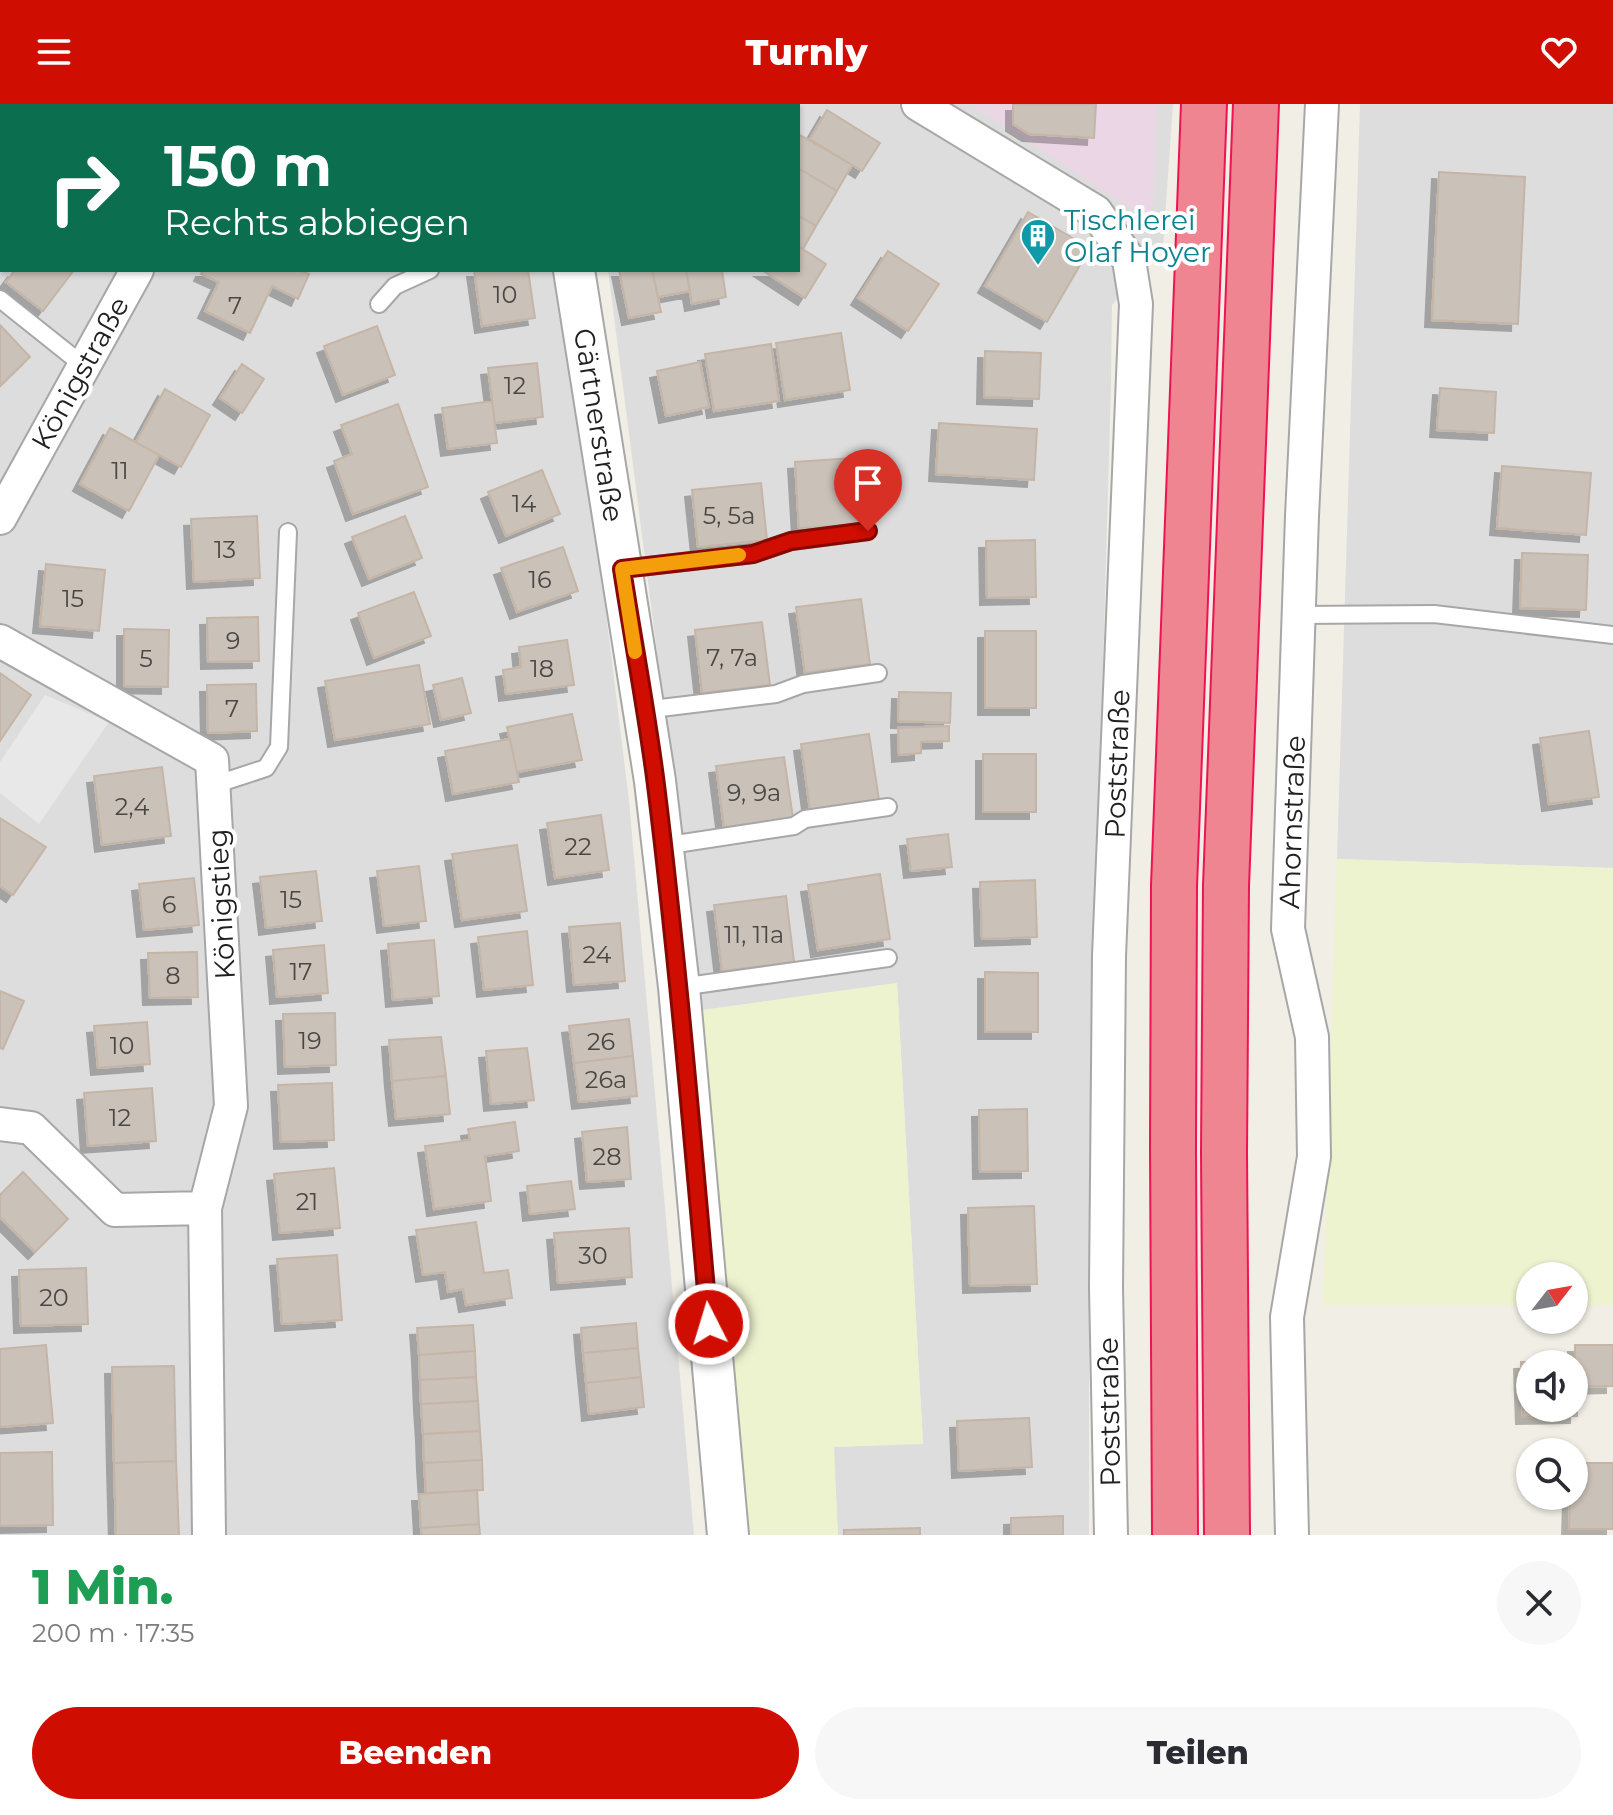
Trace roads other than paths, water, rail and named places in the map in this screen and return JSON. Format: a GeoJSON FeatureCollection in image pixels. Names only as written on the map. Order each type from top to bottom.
{"type":"FeatureCollection","features":[{"type":"Feature","properties":{"kind":"highway"},"geometry":{"type":"LineString","coordinates":[[1175,1535],[1174,886],[1204,104]]}},
{"type":"Feature","properties":{"kind":"highway"},"geometry":{"type":"LineString","coordinates":[[1227,1535],[1224,1169],[1226,886],[1256,104]]}},
{"type":"Feature","properties":{"kind":"street","name":"Poststraße"},"geometry":{"type":"LineString","coordinates":[[918,104],[1096,212],[1129,260],[1136,304],[1109,956],[1106,1288],[1111,1535]]}},
{"type":"Feature","properties":{"kind":"street","name":"Ahornstraße"},"geometry":{"type":"LineString","coordinates":[[1292,1535],[1287,1317],[1314,1157],[1312,1037],[1288,929],[1322,104]]}},
{"type":"Feature","properties":{"kind":"street","name":"Königstraße"},"geometry":{"type":"LineString","coordinates":[[0,518],[136,272]]}},
{"type":"Feature","properties":{"kind":"street","name":"Gärtnerstraße"},"geometry":{"type":"LineString","coordinates":[[574,272],[663,846],[679,987],[728,1535]]}},
{"type":"Feature","properties":{"kind":"street","name":"Königstieg"},"geometry":{"type":"LineString","coordinates":[[0,641],[66,691],[212,760],[231,1106],[205,1208],[209,1535]]}},
{"type":"Feature","properties":{"kind":"street"},"geometry":{"type":"LineString","coordinates":[[0,1124],[31,1128],[115,1210],[205,1208]]}},
{"type":"Feature","properties":{"kind":"lane"},"geometry":{"type":"LineString","coordinates":[[379,304],[395,286],[426,272]]}},
{"type":"Feature","properties":{"kind":"lane"},"geometry":{"type":"LineString","coordinates":[[0,299],[84,366]]}},
{"type":"Feature","properties":{"kind":"lane"},"geometry":{"type":"LineString","coordinates":[[622,569],[753,554],[791,541],[868,531]]}},
{"type":"Feature","properties":{"kind":"lane"},"geometry":{"type":"LineString","coordinates":[[214,785],[266,768],[279,747],[288,532]]}},
{"type":"Feature","properties":{"kind":"lane"},"geometry":{"type":"LineString","coordinates":[[1299,615],[1434,614],[1613,635]]}},
{"type":"Feature","properties":{"kind":"lane"},"geometry":{"type":"LineString","coordinates":[[644,710],[776,694],[803,684],[878,673]]}},
{"type":"Feature","properties":{"kind":"lane"},"geometry":{"type":"LineString","coordinates":[[663,846],[794,826],[805,819],[888,807]]}},
{"type":"Feature","properties":{"kind":"lane"},"geometry":{"type":"LineString","coordinates":[[679,987],[888,958]]}},
{"type":"Feature","properties":{"kind":"place","name":"Tischlerei Olaf Hoyer"},"geometry":{"type":"Point","coordinates":[1038,267]}}]}
